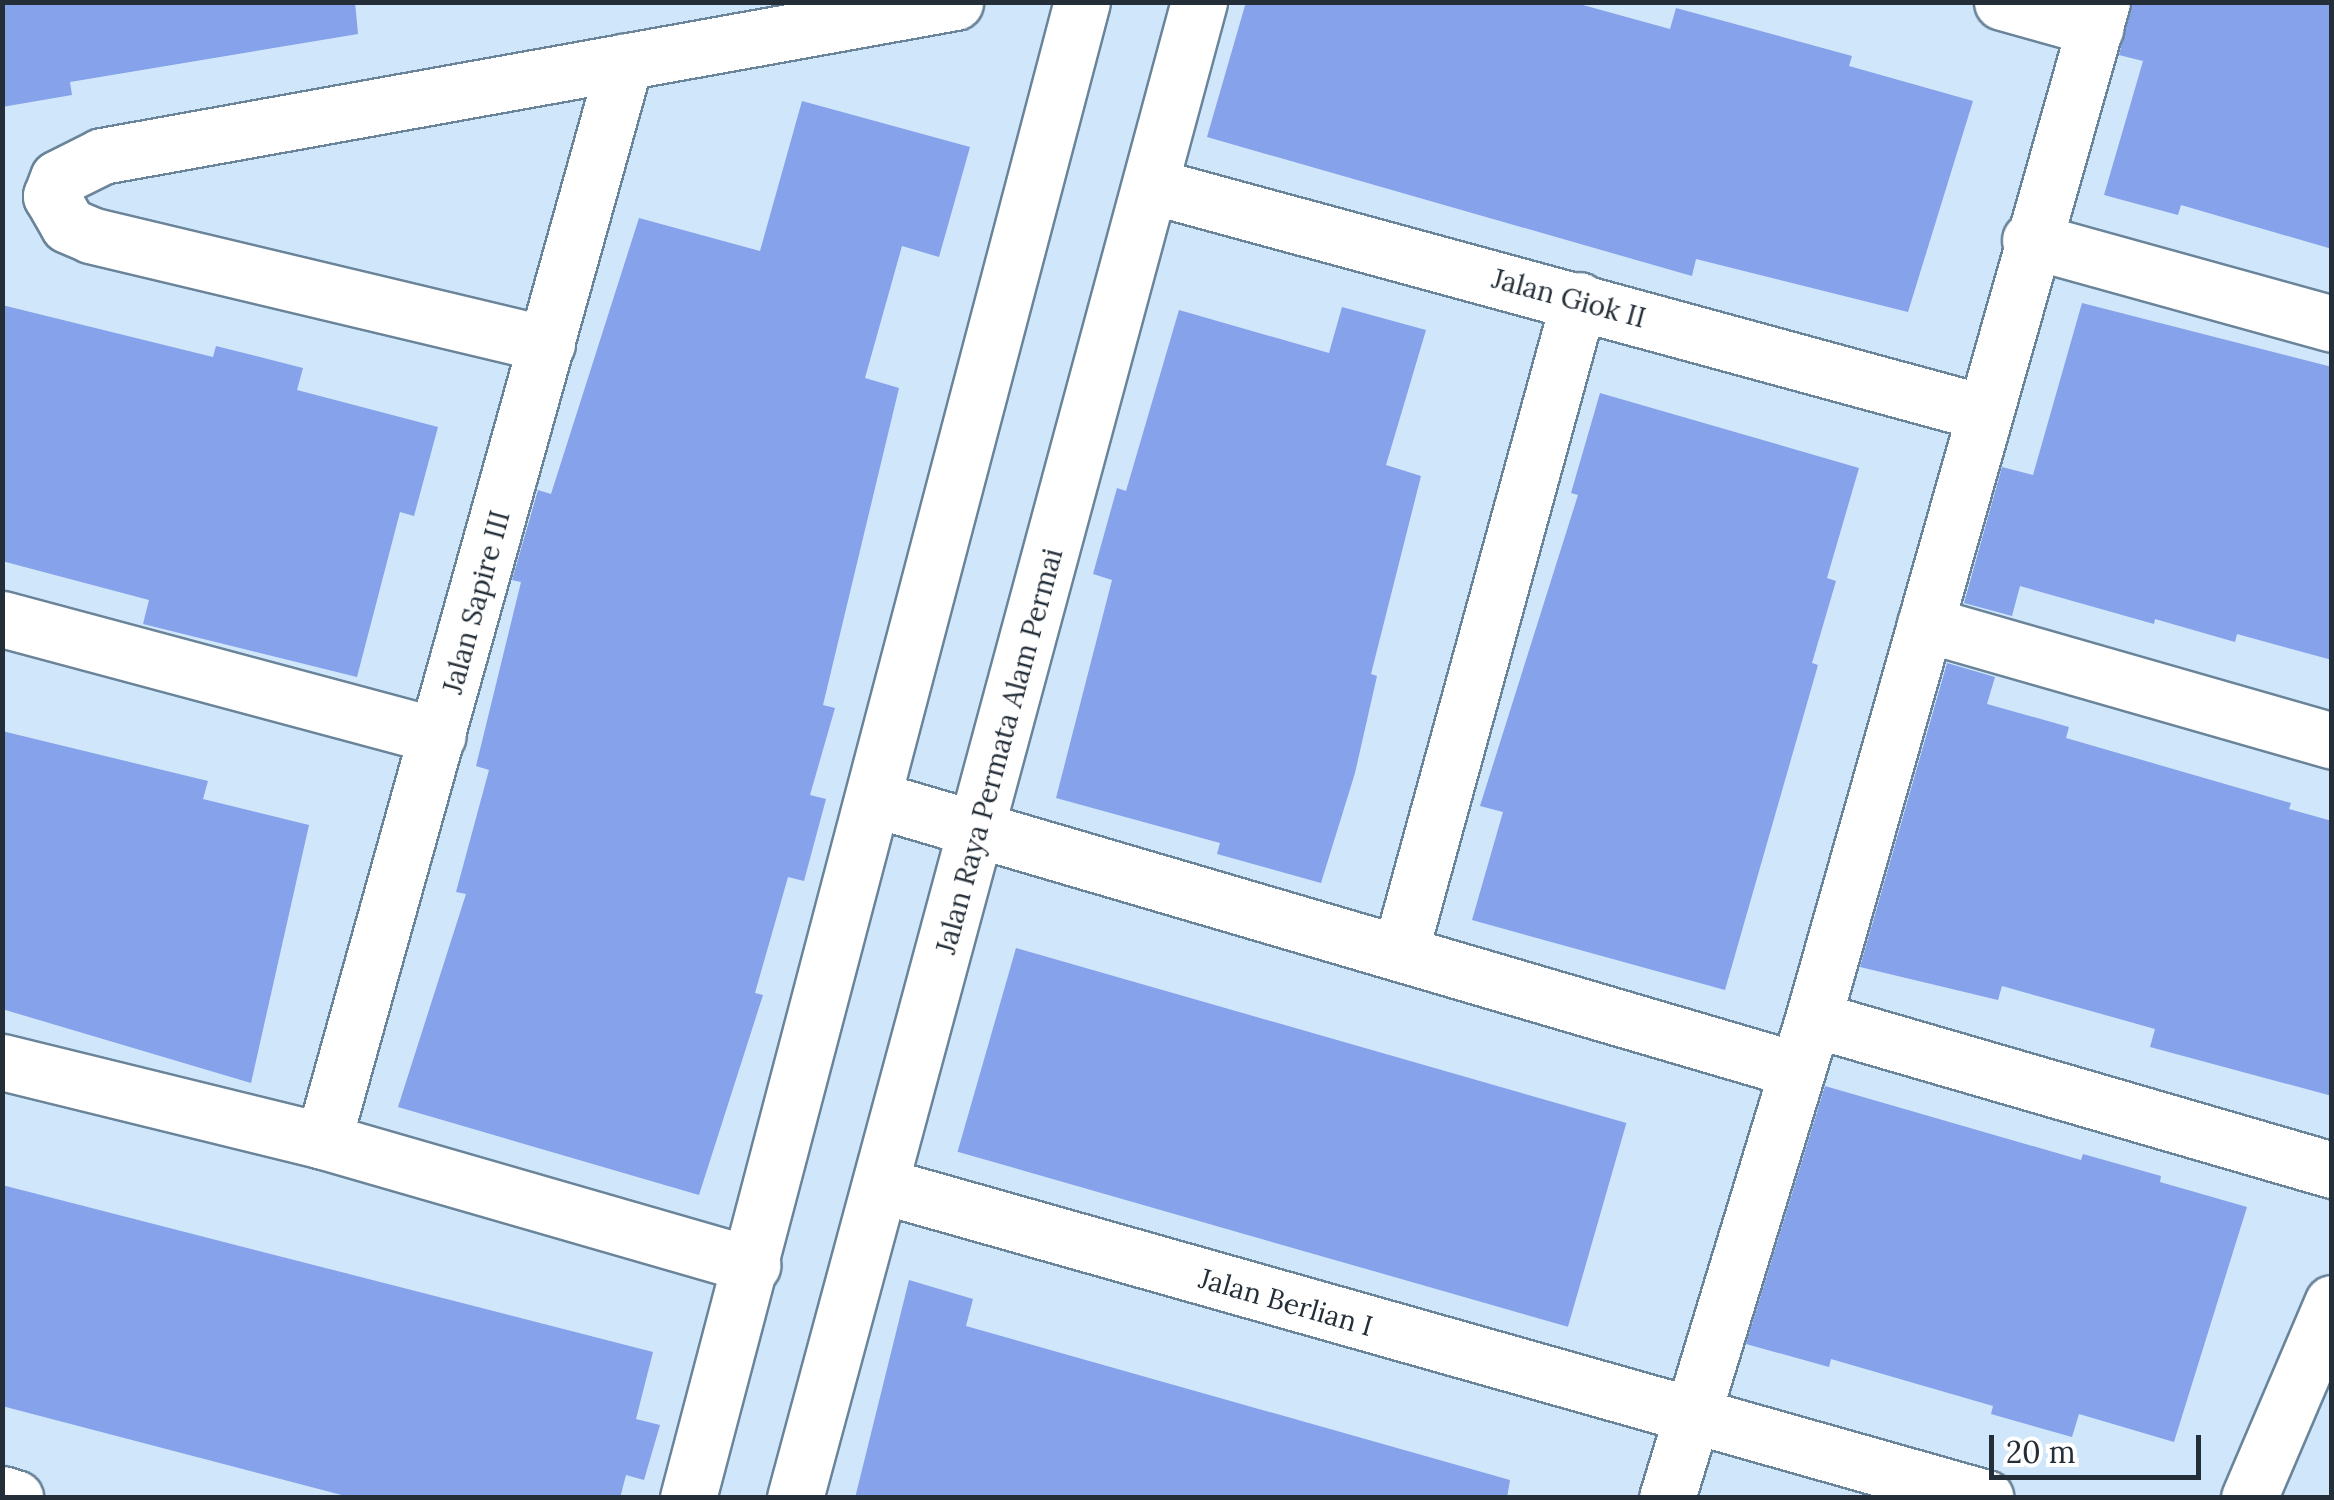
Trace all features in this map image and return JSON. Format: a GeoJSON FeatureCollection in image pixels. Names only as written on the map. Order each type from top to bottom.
{"type":"FeatureCollection","features":[{"type":"Feature","properties":{"kind":"street"},"geometry":{"type":"LineString","coordinates":[[547,344],[91,235],[68,225],[51,196],[58,178],[102,156],[955,2]]}},
{"type":"Feature","properties":{"kind":"street"},"geometry":{"type":"LineString","coordinates":[[688,1498],[1082,2]]}},
{"type":"Feature","properties":{"kind":"street","name":"Jalan Raya Permata Alam Permai"},"geometry":{"type":"LineString","coordinates":[[796,1498],[1199,2]]}},
{"type":"Feature","properties":{"kind":"street"},"geometry":{"type":"LineString","coordinates":[[1667,1498],[1794,1069],[1813,1019],[2030,240],[2099,15],[2002,2]]}},
{"type":"Feature","properties":{"kind":"street","name":"Jalan Sapire III"},"geometry":{"type":"LineString","coordinates":[[323,1141],[625,61]]}},
{"type":"Feature","properties":{"kind":"street","name":"Jalan Giok II"},"geometry":{"type":"LineString","coordinates":[[1152,186],[1985,412]]}},
{"type":"Feature","properties":{"kind":"street"},"geometry":{"type":"LineString","coordinates":[[2030,240],[2332,324]]}},
{"type":"Feature","properties":{"kind":"street"},"geometry":{"type":"LineString","coordinates":[[1400,952],[1579,300]]}},
{"type":"Feature","properties":{"kind":"street"},"geometry":{"type":"LineString","coordinates":[[2,619],[438,736]]}},
{"type":"Feature","properties":{"kind":"street"},"geometry":{"type":"LineString","coordinates":[[1926,624],[2332,741]]}},
{"type":"Feature","properties":{"kind":"street"},"geometry":{"type":"LineString","coordinates":[[874,799],[1794,1069]]}},
{"type":"Feature","properties":{"kind":"street"},"geometry":{"type":"LineString","coordinates":[[1813,1019],[2332,1170]]}},
{"type":"Feature","properties":{"kind":"street"},"geometry":{"type":"LineString","coordinates":[[2,1062],[323,1141],[752,1265]]}},
{"type":"Feature","properties":{"kind":"street","name":"Jalan Berlian I"},"geometry":{"type":"LineString","coordinates":[[880,1185],[1692,1419],[1986,1498]]}},
{"type":"Feature","properties":{"kind":"street"},"geometry":{"type":"LineString","coordinates":[[2249,1498],[2332,1303]]}},
{"type":"Feature","properties":{"kind":"street"},"geometry":{"type":"LineString","coordinates":[[2,1494],[15,1498]]}},
{"type":"Feature","properties":{"kind":"building"},"geometry":{"type":"Polygon","coordinates":[[[2,2],[355,2],[358,34],[70,82],[72,95],[2,107],[2,2]]]}},
{"type":"Feature","properties":{"kind":"building"},"geometry":{"type":"Polygon","coordinates":[[[1246,2],[1572,2],[1670,29],[1676,8],[1852,56],[1849,66],[1973,101],[1908,312],[1696,259],[1692,276],[1207,137],[1246,2]]]}},
{"type":"Feature","properties":{"kind":"building"},"geometry":{"type":"Polygon","coordinates":[[[2132,2],[2332,2],[2332,249],[2181,205],[2178,215],[2104,195],[2143,61],[2119,55],[2132,2]]]}},
{"type":"Feature","properties":{"kind":"building"},"geometry":{"type":"Polygon","coordinates":[[[802,101],[970,147],[939,257],[902,246],[865,378],[899,388],[823,705],[835,708],[810,795],[826,799],[804,881],[788,877],[755,993],[763,995],[699,1195],[398,1107],[466,894],[456,892],[489,770],[476,766],[521,582],[512,580],[538,490],[551,494],[639,218],[760,251],[802,101]]]}},
{"type":"Feature","properties":{"kind":"building"},"geometry":{"type":"Polygon","coordinates":[[[2082,303],[2332,367],[2332,660],[2237,634],[2235,642],[2155,619],[2154,624],[2020,586],[2012,616],[1964,603],[2002,467],[2033,475],[2082,303]]]}},
{"type":"Feature","properties":{"kind":"building"},"geometry":{"type":"Polygon","coordinates":[[[2,305],[213,357],[216,346],[303,368],[297,390],[438,427],[414,516],[400,512],[357,677],[143,624],[149,600],[2,561],[2,305]]]}},
{"type":"Feature","properties":{"kind":"building"},"geometry":{"type":"Polygon","coordinates":[[[1342,307],[1426,330],[1386,465],[1421,476],[1371,674],[1377,676],[1355,773],[1321,883],[1217,854],[1220,843],[1056,798],[1112,580],[1093,574],[1117,488],[1126,491],[1179,310],[1329,353],[1342,307]]]}},
{"type":"Feature","properties":{"kind":"building"},"geometry":{"type":"Polygon","coordinates":[[[1600,393],[1859,468],[1827,578],[1836,581],[1812,663],[1818,665],[1725,990],[1472,920],[1503,812],[1480,806],[1578,495],[1571,493],[1600,393]]]}},
{"type":"Feature","properties":{"kind":"building"},"geometry":{"type":"Polygon","coordinates":[[[1947,663],[1995,677],[1987,704],[2069,727],[2066,738],[2291,803],[2289,809],[2332,821],[2332,1096],[2150,1047],[2155,1029],[2002,986],[1998,1000],[1860,967],[1947,663]]]}},
{"type":"Feature","properties":{"kind":"building"},"geometry":{"type":"Polygon","coordinates":[[[2,731],[208,781],[203,799],[309,825],[251,1083],[2,1009],[2,731]]]}},
{"type":"Feature","properties":{"kind":"building"},"geometry":{"type":"Polygon","coordinates":[[[1016,948],[1626,1123],[1568,1327],[958,1152],[1016,948]]]}},
{"type":"Feature","properties":{"kind":"building"},"geometry":{"type":"Polygon","coordinates":[[[1825,1086],[2081,1160],[2083,1154],[2161,1176],[2160,1182],[2247,1207],[2174,1442],[2079,1414],[2072,1437],[1991,1414],[1993,1406],[1831,1359],[1829,1367],[1746,1344],[1825,1086]]]}},
{"type":"Feature","properties":{"kind":"building"},"geometry":{"type":"Polygon","coordinates":[[[2,1185],[653,1352],[636,1419],[660,1425],[644,1480],[626,1475],[620,1498],[353,1498],[2,1406],[2,1185]]]}},
{"type":"Feature","properties":{"kind":"building"},"geometry":{"type":"Polygon","coordinates":[[[909,1280],[973,1299],[966,1326],[1510,1480],[1507,1498],[855,1498],[909,1280]]]}}]}
